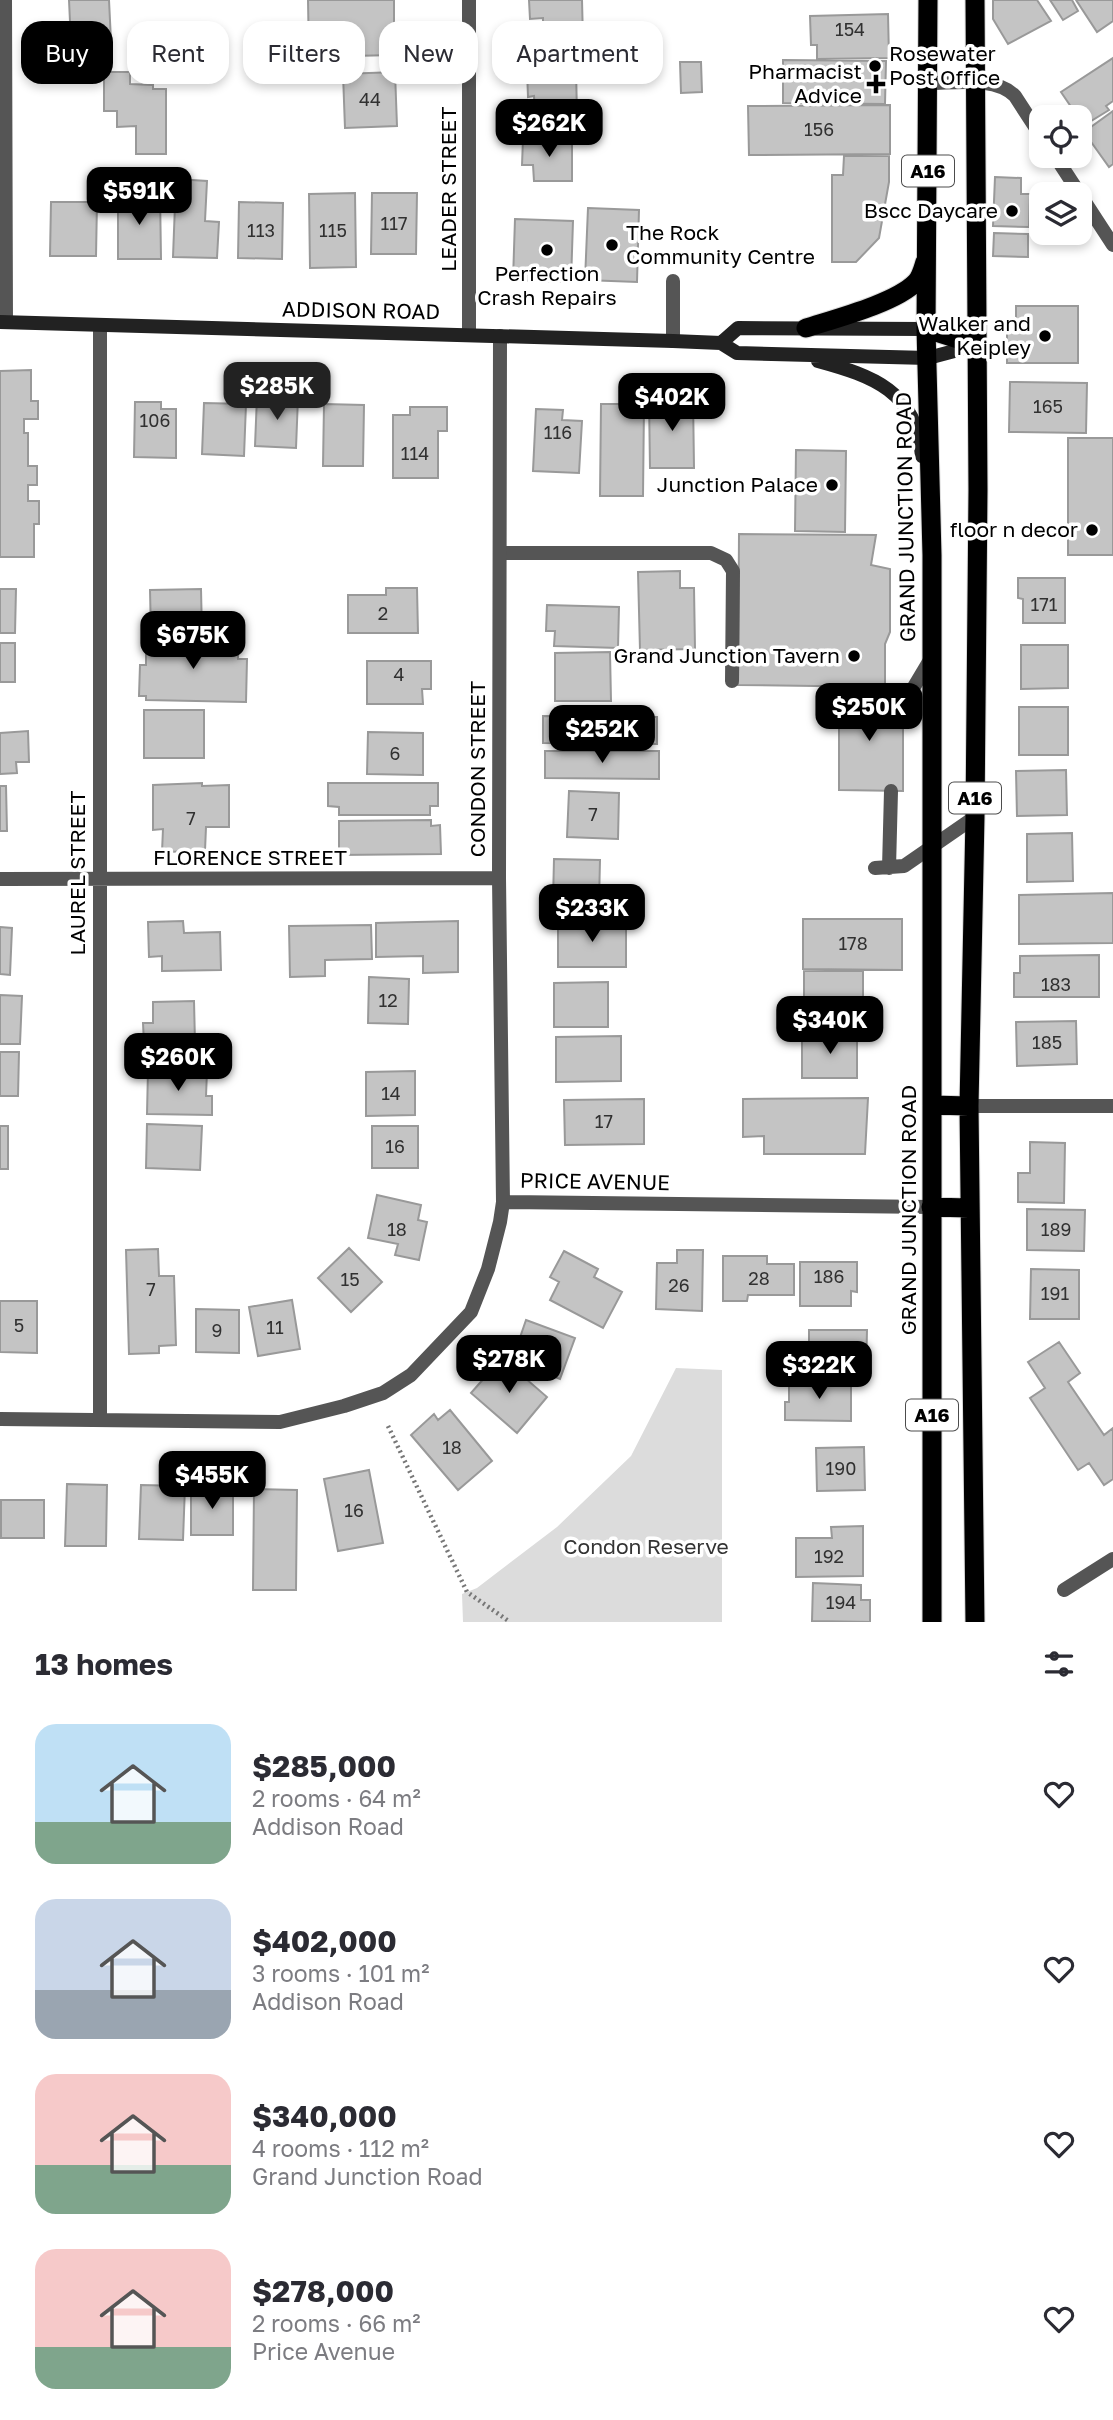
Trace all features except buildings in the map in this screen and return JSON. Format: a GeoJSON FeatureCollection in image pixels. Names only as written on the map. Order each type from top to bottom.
{"type":"FeatureCollection","features":[{"type":"Feature","properties":{"kind":"highway","name":"GRAND JUNCTION ROAD"},"geometry":{"type":"LineString","coordinates":[[928,0],[926,329],[932,555],[932,1622]]}},
{"type":"Feature","properties":{"kind":"highway","name":"A16"},"geometry":{"type":"LineString","coordinates":[[975,0],[978,490],[969,1106],[975,1622]]}},
{"type":"Feature","properties":{"kind":"highway"},"geometry":{"type":"LineString","coordinates":[[806,328],[858,312],[907,289],[918,281],[927,258]]}},
{"type":"Feature","properties":{"kind":"highway"},"geometry":{"type":"LineString","coordinates":[[926,329],[976,345]]}},
{"type":"Feature","properties":{"kind":"highway"},"geometry":{"type":"LineString","coordinates":[[932,1105],[969,1106]]}},
{"type":"Feature","properties":{"kind":"highway"},"geometry":{"type":"LineString","coordinates":[[931,1207],[969,1208]]}},
{"type":"Feature","properties":{"kind":"main road","name":"ADDISON ROAD"},"geometry":{"type":"LineString","coordinates":[[3,322],[721,343],[737,353],[800,356],[928,358],[976,345]]}},
{"type":"Feature","properties":{"kind":"main road","name":"ADDISON ROAD"},"geometry":{"type":"LineString","coordinates":[[721,343],[738,328],[926,329]]}},
{"type":"Feature","properties":{"kind":"main road"},"geometry":{"type":"LineString","coordinates":[[800,356],[879,382],[897,395],[912,416],[921,443],[932,555]]}},
{"type":"Feature","properties":{"kind":"street"},"geometry":{"type":"LineString","coordinates":[[3,322],[5,0]]}},
{"type":"Feature","properties":{"kind":"street","name":"LEADER STREET"},"geometry":{"type":"LineString","coordinates":[[469,0],[469,335]]}},
{"type":"Feature","properties":{"kind":"street"},"geometry":{"type":"LineString","coordinates":[[929,83],[999,86],[1010,91],[1029,119]]}},
{"type":"Feature","properties":{"kind":"street"},"geometry":{"type":"LineString","coordinates":[[1063,168],[1113,245]]}},
{"type":"Feature","properties":{"kind":"street"},"geometry":{"type":"LineString","coordinates":[[673,281],[673,341]]}},
{"type":"Feature","properties":{"kind":"street","name":"LAUREL STREET"},"geometry":{"type":"LineString","coordinates":[[100,325],[100,1420]]}},
{"type":"Feature","properties":{"kind":"street","name":"CONDON STREET"},"geometry":{"type":"LineString","coordinates":[[500,336],[499,878],[503,1202]]}},
{"type":"Feature","properties":{"kind":"street"},"geometry":{"type":"LineString","coordinates":[[500,553],[711,553],[726,560],[733,571],[732,681]]}},
{"type":"Feature","properties":{"kind":"street"},"geometry":{"type":"LineString","coordinates":[[893,722],[930,660]]}},
{"type":"Feature","properties":{"kind":"street"},"geometry":{"type":"LineString","coordinates":[[891,791],[882,868],[904,866],[975,817]]}},
{"type":"Feature","properties":{"kind":"street","name":"FLORENCE STREET"},"geometry":{"type":"LineString","coordinates":[[0,879],[499,878]]}},
{"type":"Feature","properties":{"kind":"street"},"geometry":{"type":"LineString","coordinates":[[969,1106],[1113,1106]]}},
{"type":"Feature","properties":{"kind":"street","name":"PRICE AVENUE"},"geometry":{"type":"LineString","coordinates":[[0,1419],[280,1422],[383,1393],[411,1375],[471,1312],[488,1269],[503,1202],[931,1207]]}},
{"type":"Feature","properties":{"kind":"street"},"geometry":{"type":"LineString","coordinates":[[1064,1590],[1113,1559]]}},
{"type":"Feature","properties":{"kind":"path"},"geometry":{"type":"LineString","coordinates":[[388,1426],[467,1592],[510,1622]]}},
{"type":"Feature","properties":{"kind":"green space","name":"Condon Reserve"},"geometry":{"type":"Polygon","coordinates":[[[676,1368],[722,1370],[722,1622],[463,1622],[462,1594],[477,1588],[557,1527],[631,1456],[676,1368]]]}},
{"type":"Feature","properties":{"kind":"place","name":"Rosewater Post Office"},"geometry":{"type":"Point","coordinates":[875,66]}},
{"type":"Feature","properties":{"kind":"place","name":"Pharmacist Advice"},"geometry":{"type":"Point","coordinates":[876,84]}},
{"type":"Feature","properties":{"kind":"place","name":"Bscc Daycare"},"geometry":{"type":"Point","coordinates":[1012,211]}},
{"type":"Feature","properties":{"kind":"place","name":"The Rock Community Centre"},"geometry":{"type":"Point","coordinates":[612,245]}},
{"type":"Feature","properties":{"kind":"place","name":"Perfection Crash Repairs"},"geometry":{"type":"Point","coordinates":[547,250]}},
{"type":"Feature","properties":{"kind":"place","name":"Walker and Keipley"},"geometry":{"type":"Point","coordinates":[1045,336]}},
{"type":"Feature","properties":{"kind":"place","name":"Junction Palace"},"geometry":{"type":"Point","coordinates":[832,485]}},
{"type":"Feature","properties":{"kind":"place","name":"floor n decor"},"geometry":{"type":"Point","coordinates":[1092,530]}},
{"type":"Feature","properties":{"kind":"place","name":"Grand Junction Tavern"},"geometry":{"type":"Point","coordinates":[854,656]}}]}
